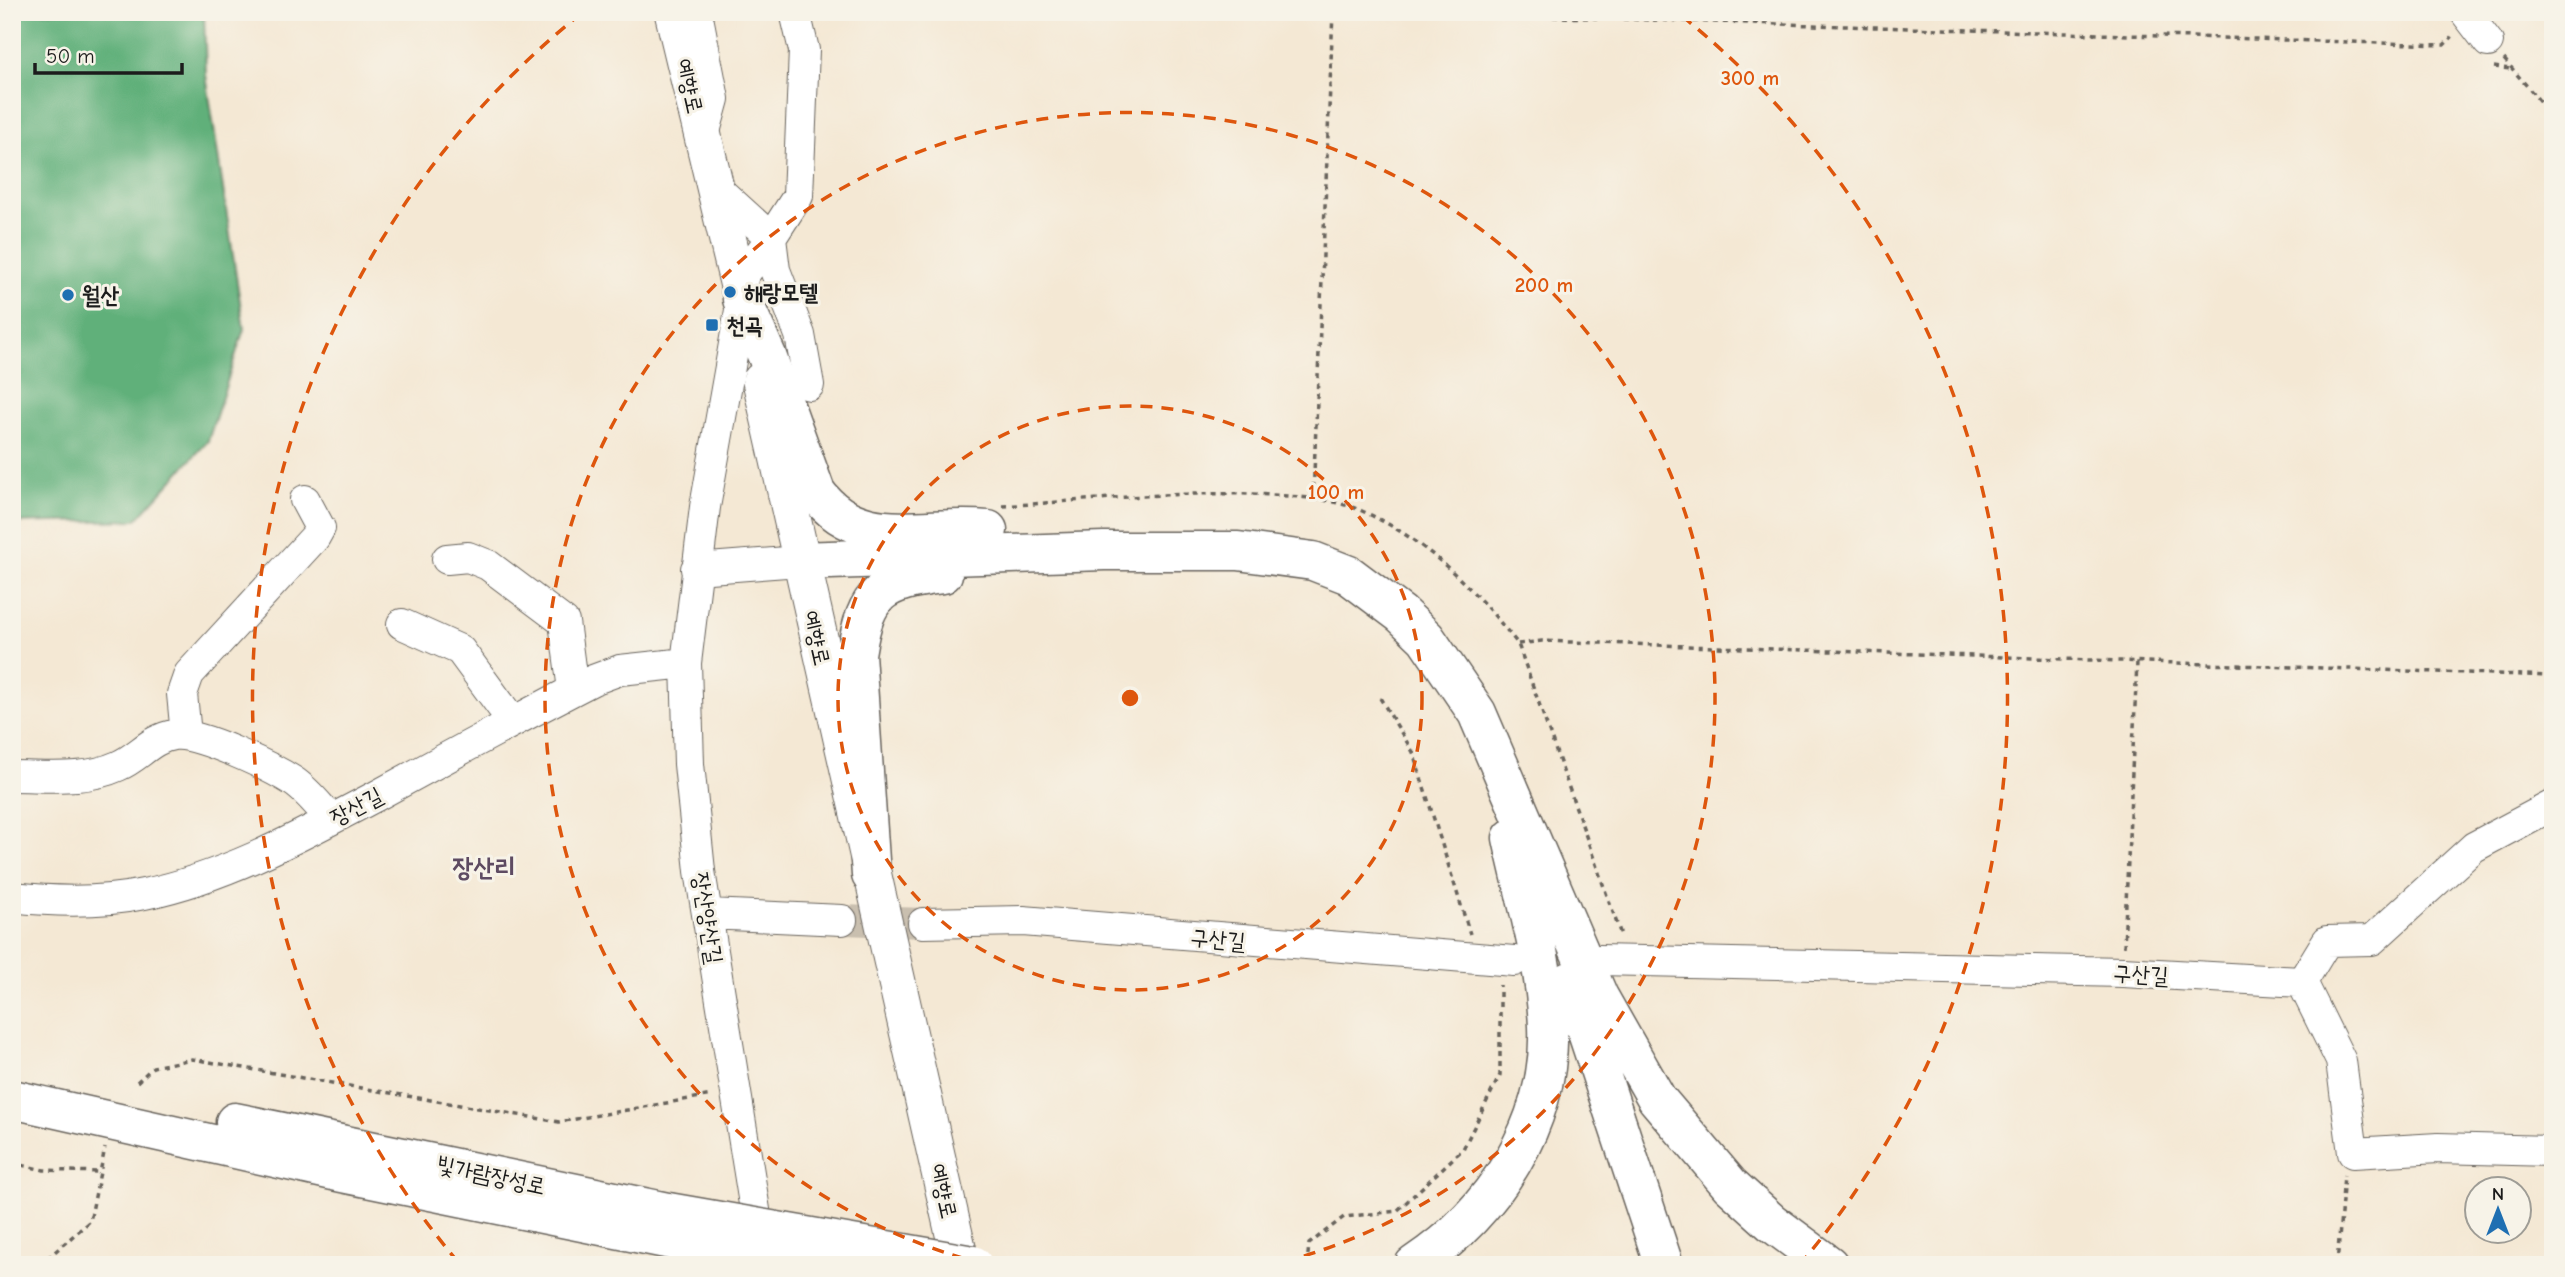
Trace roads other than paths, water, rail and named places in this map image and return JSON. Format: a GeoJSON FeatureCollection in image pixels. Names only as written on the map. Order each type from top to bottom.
{"type":"FeatureCollection","features":[{"type":"Feature","properties":{"kind":"highway"},"geometry":{"type":"LineString","coordinates":[[740,291],[767,356],[816,492],[829,510],[845,522],[872,529],[985,529],[1104,551]]}},
{"type":"Feature","properties":{"kind":"highway"},"geometry":{"type":"LineString","coordinates":[[871,876],[856,654],[866,608],[882,591],[905,579],[1104,551]]}},
{"type":"Feature","properties":{"kind":"highway"},"geometry":{"type":"LineString","coordinates":[[799,561],[1104,551],[1238,551],[1278,554],[1313,561],[1349,575],[1401,614],[1426,638],[1477,713],[1599,998],[1657,1099],[1730,1185],[1771,1222],[1829,1265]]}},
{"type":"Feature","properties":{"kind":"highway"},"geometry":{"type":"LineString","coordinates":[[1414,1265],[1452,1237],[1503,1180],[1526,1139],[1547,1064],[1545,994],[1494,754]]}},
{"type":"Feature","properties":{"kind":"highway"},"geometry":{"type":"LineString","coordinates":[[1494,754],[1664,1265]]}},
{"type":"Feature","properties":{"kind":"highway","name":"빛가람장성로"},"geometry":{"type":"LineString","coordinates":[[12,1073],[672,1226],[810,1265]]}},
{"type":"Feature","properties":{"kind":"highway","name":"빛가람장성로"},"geometry":{"type":"LineString","coordinates":[[12,1099],[342,1173],[672,1226],[973,1265]]}},
{"type":"Feature","properties":{"kind":"main road","name":"예향로"},"geometry":{"type":"LineString","coordinates":[[673,12],[791,504],[799,561],[961,1265]]}},
{"type":"Feature","properties":{"kind":"street"},"geometry":{"type":"LineString","coordinates":[[697,12],[714,99],[703,139]]}},
{"type":"Feature","properties":{"kind":"street"},"geometry":{"type":"LineString","coordinates":[[740,291],[798,196],[804,50],[795,12]]}},
{"type":"Feature","properties":{"kind":"street"},"geometry":{"type":"LineString","coordinates":[[2459,25],[2488,41]]}},
{"type":"Feature","properties":{"kind":"street"},"geometry":{"type":"LineString","coordinates":[[714,186],[771,238],[775,270],[800,335],[809,385]]}},
{"type":"Feature","properties":{"kind":"street","name":"장산양산길"},"geometry":{"type":"LineString","coordinates":[[740,291],[696,569],[686,663],[689,764],[708,914],[764,1265]]}},
{"type":"Feature","properties":{"kind":"street"},"geometry":{"type":"LineString","coordinates":[[186,735],[183,694],[189,674],[315,537],[320,528],[305,500]]}},
{"type":"Feature","properties":{"kind":"street"},"geometry":{"type":"LineString","coordinates":[[447,559],[468,557],[488,565],[564,621],[573,690]]}},
{"type":"Feature","properties":{"kind":"street"},"geometry":{"type":"LineString","coordinates":[[696,569],[799,561]]}},
{"type":"Feature","properties":{"kind":"street"},"geometry":{"type":"LineString","coordinates":[[402,624],[460,650],[513,722]]}},
{"type":"Feature","properties":{"kind":"street","name":"장산길"},"geometry":{"type":"LineString","coordinates":[[12,897],[66,901],[106,900],[184,885],[226,869],[331,819],[573,690],[620,670],[686,663]]}},
{"type":"Feature","properties":{"kind":"street"},"geometry":{"type":"LineString","coordinates":[[12,776],[72,776],[100,772],[126,762],[163,738],[186,735],[234,751],[295,782],[331,819]]}},
{"type":"Feature","properties":{"kind":"street"},"geometry":{"type":"LineString","coordinates":[[2553,805],[2474,847],[2372,940],[2327,941],[2302,982],[2341,1061],[2353,1153],[2438,1148],[2553,1151]]}},
{"type":"Feature","properties":{"kind":"street"},"geometry":{"type":"LineString","coordinates":[[708,914],[842,920]]}},
{"type":"Feature","properties":{"kind":"street","name":"구산길"},"geometry":{"type":"LineString","coordinates":[[923,923],[1023,920],[1497,960]]}},
{"type":"Feature","properties":{"kind":"street","name":"구산길"},"geometry":{"type":"LineString","coordinates":[[1613,960],[2123,972],[2302,982]]}},
{"type":"Feature","properties":{"kind":"tunnel"},"geometry":{"type":"LineString","coordinates":[[842,920],[923,923]]}},
{"type":"Feature","properties":{"kind":"place","name":"해랑모텔"},"geometry":{"type":"Point","coordinates":[730,292]}},
{"type":"Feature","properties":{"kind":"place","name":"월산"},"geometry":{"type":"Point","coordinates":[68,295]}},
{"type":"Feature","properties":{"kind":"place","name":"천곡"},"geometry":{"type":"Point","coordinates":[712,325]}},
{"type":"Feature","properties":{"kind":"district","name":"장산리"},"geometry":{"type":"Point","coordinates":[484,867]}}]}
